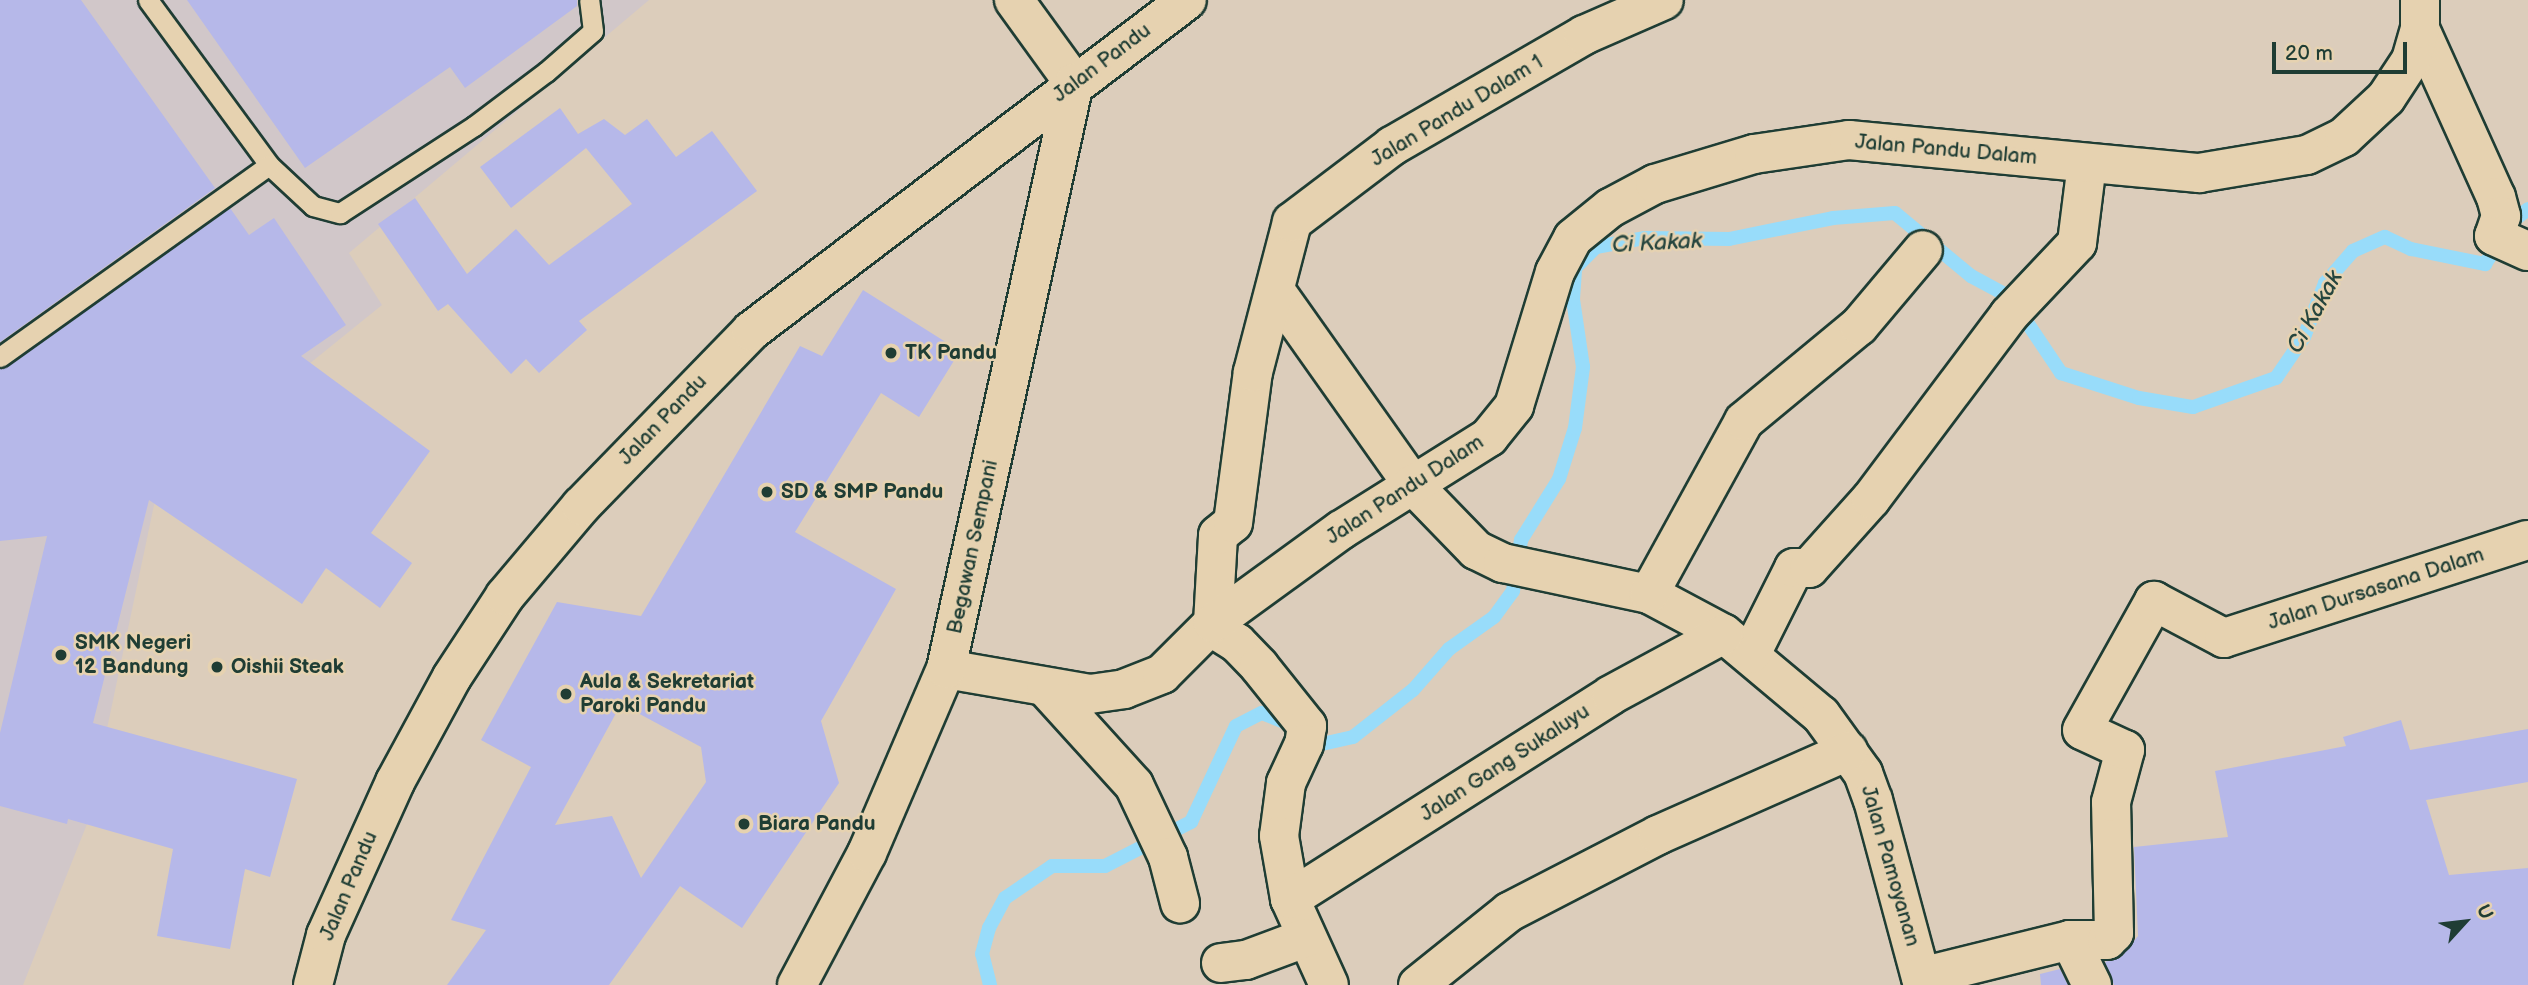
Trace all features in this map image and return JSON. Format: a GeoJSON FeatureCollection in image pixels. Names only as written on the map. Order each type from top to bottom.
{"type":"FeatureCollection","features":[{"type":"Feature","properties":{"kind":"street"},"geometry":{"type":"LineString","coordinates":[[1014,0],[1074,83]]}},
{"type":"Feature","properties":{"kind":"street","name":"Jalan Pandu"},"geometry":{"type":"LineString","coordinates":[[313,985],[326,935],[379,817],[453,677],[505,596],[581,506],[751,331],[1074,83],[1187,0]]}},
{"type":"Feature","properties":{"kind":"street","name":"Jalan Pandu Dalam 1"},"geometry":{"type":"LineString","coordinates":[[1212,625],[1218,535],[1233,523],[1253,372],[1277,293],[1292,222],[1381,155],[1584,35],[1664,0]]}},
{"type":"Feature","properties":{"kind":"street"},"geometry":{"type":"LineString","coordinates":[[2420,14],[2497,197],[2511,244]]}},
{"type":"Feature","properties":{"kind":"street","name":"Jalan Pandu Dalam"},"geometry":{"type":"LineString","coordinates":[[946,669],[1046,688],[1107,693],[1162,674],[1212,625],[1412,485],[1489,437],[1514,406],[1564,252],[1590,223],[1645,189],[1720,162],[1798,145],[1849,140],[1924,144],[2087,164],[2199,173],[2307,155],[2344,137],[2375,111],[2411,60],[2420,14]]}},
{"type":"Feature","properties":{"kind":"street","name":"Begawan Sempani"},"geometry":{"type":"LineString","coordinates":[[797,985],[884,815],[946,669],[1074,83]]}},
{"type":"Feature","properties":{"kind":"street"},"geometry":{"type":"LineString","coordinates":[[1737,644],[1794,568],[1809,568],[1871,499],[2009,315],[2077,243],[2087,164]]}},
{"type":"Feature","properties":{"kind":"street"},"geometry":{"type":"LineString","coordinates":[[1649,594],[1744,421],[1859,326],[1923,250]]}},
{"type":"Feature","properties":{"kind":"street"},"geometry":{"type":"LineString","coordinates":[[1277,293],[1412,485]]}},
{"type":"Feature","properties":{"kind":"street","name":"Jalan Pamoyanan"},"geometry":{"type":"LineString","coordinates":[[1412,485],[1476,550],[1503,563],[1649,594],[1737,644],[1821,715],[1863,773],[1877,811],[1922,981]]}},
{"type":"Feature","properties":{"kind":"street","name":"Jalan Dursasana Dalam"},"geometry":{"type":"LineString","coordinates":[[2070,940],[2107,940],[2114,933],[2111,802],[2125,750],[2082,730],[2154,601],[2224,638],[2528,540]]}},
{"type":"Feature","properties":{"kind":"street"},"geometry":{"type":"LineString","coordinates":[[1212,625],[1237,643],[1259,666],[1305,735],[1286,783],[1279,836],[1290,899],[1305,938],[1329,985]]}},
{"type":"Feature","properties":{"kind":"street","name":"Jalan Gang Sukaluyu"},"geometry":{"type":"LineString","coordinates":[[1290,899],[1611,695],[1737,644]]}},
{"type":"Feature","properties":{"kind":"street"},"geometry":{"type":"LineString","coordinates":[[1046,688],[1135,785],[1168,857],[1180,903]]}},
{"type":"Feature","properties":{"kind":"street"},"geometry":{"type":"LineString","coordinates":[[1418,985],[1509,912],[1658,835],[1848,751]]}},
{"type":"Feature","properties":{"kind":"street"},"geometry":{"type":"LineString","coordinates":[[1221,963],[1246,960],[1305,938]]}},
{"type":"Feature","properties":{"kind":"street"},"geometry":{"type":"LineString","coordinates":[[1922,981],[2070,940],[2092,985]]}},
{"type":"Feature","properties":{"kind":"lane"},"geometry":{"type":"LineString","coordinates":[[148,0],[270,165],[313,206],[340,213],[474,126],[546,72],[593,30],[589,0]]}},
{"type":"Feature","properties":{"kind":"lane"},"geometry":{"type":"LineString","coordinates":[[0,357],[270,165]]}},
{"type":"Feature","properties":{"kind":"shaded area","name":"SMK Negeri 12 Bandung"},"geometry":{"type":"Polygon","coordinates":[[[0,0],[649,0],[349,253],[382,305],[158,486],[87,824],[23,985],[0,985],[0,0]]]}},
{"type":"Feature","properties":{"kind":"building"},"geometry":{"type":"Polygon","coordinates":[[[0,0],[81,0],[215,188],[0,342],[0,0]]]}},
{"type":"Feature","properties":{"kind":"building"},"geometry":{"type":"Polygon","coordinates":[[[187,0],[577,0],[577,6],[465,88],[450,67],[305,168],[187,0]]]}},
{"type":"Feature","properties":{"kind":"building"},"geometry":{"type":"Polygon","coordinates":[[[560,108],[578,134],[604,119],[625,135],[647,119],[676,157],[712,131],[757,191],[579,321],[587,330],[539,373],[526,359],[511,374],[448,304],[438,311],[378,224],[415,198],[467,274],[516,229],[549,265],[632,204],[586,148],[511,208],[480,167],[560,108]]]}},
{"type":"Feature","properties":{"kind":"building"},"geometry":{"type":"Polygon","coordinates":[[[230,208],[249,235],[274,218],[346,325],[301,356],[430,451],[371,533],[412,563],[380,608],[326,568],[302,604],[149,500],[93,723],[297,779],[270,877],[245,869],[230,949],[157,936],[173,849],[68,819],[67,824],[0,806],[0,733],[47,536],[0,541],[0,369],[230,208]]]}},
{"type":"Feature","properties":{"kind":"building"},"geometry":{"type":"Polygon","coordinates":[[[863,290],[960,351],[919,417],[881,393],[795,532],[896,589],[821,721],[839,783],[742,928],[680,886],[609,985],[447,985],[486,930],[451,920],[531,767],[481,740],[557,602],[641,616],[800,346],[822,356],[863,290]],[[621,704],[555,825],[612,816],[641,878],[706,782],[701,747],[621,704]]]}},
{"type":"Feature","properties":{"kind":"building"},"geometry":{"type":"Polygon","coordinates":[[[2401,720],[2410,750],[2528,729],[2528,782],[2426,800],[2449,875],[2528,868],[2528,985],[2114,985],[2105,962],[2122,956],[2138,936],[2134,847],[2228,837],[2215,771],[2346,746],[2343,737],[2401,720]]]}},
{"type":"Feature","properties":{"kind":"building"},"geometry":{"type":"Polygon","coordinates":[[[2060,969],[2068,985],[2041,985],[2040,974],[2060,969]]]}},
{"type":"Feature","properties":{"kind":"waterway","name":"Ci Kakak"},"geometry":{"type":"LineString","coordinates":[[1308,742],[1313,746],[1353,737],[1413,690],[1449,649],[1494,617],[1513,591],[1521,540],[1559,479],[1575,428],[1583,367],[1573,299],[1575,268],[1596,247],[1645,238],[1729,239],[1833,218],[1895,213],[1971,276],[2010,297],[2061,373],[2139,398],[2193,407],[2276,378],[2304,337],[2325,283],[2353,251],[2385,237],[2411,249],[2485,264],[2514,220],[2528,209]]}},
{"type":"Feature","properties":{"kind":"waterway","name":"Ci Kakak"},"geometry":{"type":"LineString","coordinates":[[990,985],[982,954],[989,928],[1005,898],[1052,866],[1105,866],[1191,822],[1236,726],[1262,713],[1292,725]]}},
{"type":"Feature","properties":{"kind":"place","name":"TK Pandu"},"geometry":{"type":"Point","coordinates":[891,353]}},
{"type":"Feature","properties":{"kind":"place","name":"SD & SMP Pandu"},"geometry":{"type":"Point","coordinates":[767,492]}},
{"type":"Feature","properties":{"kind":"place","name":"SMK Negeri 12 Bandung"},"geometry":{"type":"Point","coordinates":[61,655]}},
{"type":"Feature","properties":{"kind":"place","name":"Oishii Steak"},"geometry":{"type":"Point","coordinates":[217,667]}},
{"type":"Feature","properties":{"kind":"place","name":"Aula & Sekretariat Paroki Pandu"},"geometry":{"type":"Point","coordinates":[566,694]}},
{"type":"Feature","properties":{"kind":"place","name":"Biara Pandu"},"geometry":{"type":"Point","coordinates":[744,824]}}]}
